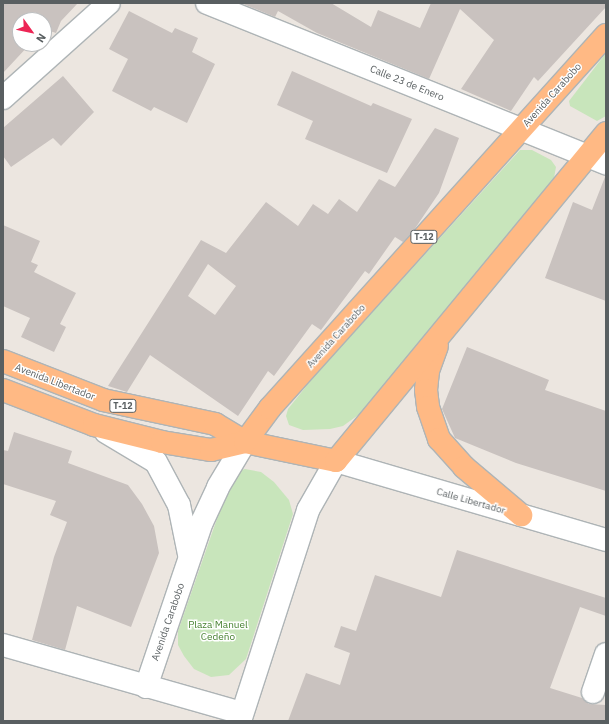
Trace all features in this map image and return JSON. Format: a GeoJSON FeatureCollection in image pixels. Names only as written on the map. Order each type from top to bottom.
{"type":"FeatureCollection","features":[{"type":"Feature","properties":{"kind":"highway","name":"Avenida Carabobo"},"geometry":{"type":"LineString","coordinates":[[245,442],[270,408],[606,35]]}},
{"type":"Feature","properties":{"kind":"highway"},"geometry":{"type":"LineString","coordinates":[[336,461],[444,330],[597,159],[606,133]]}},
{"type":"Feature","properties":{"kind":"highway"},"geometry":{"type":"LineString","coordinates":[[444,330],[428,371],[426,390],[432,425],[452,455],[521,515]]}},
{"type":"Feature","properties":{"kind":"highway","name":"Avenida Libertador"},"geometry":{"type":"LineString","coordinates":[[3,360],[103,400],[215,424],[245,442],[336,461]]}},
{"type":"Feature","properties":{"kind":"highway","name":"Avenida Libertador"},"geometry":{"type":"LineString","coordinates":[[3,390],[94,426],[211,450],[245,442]]}},
{"type":"Feature","properties":{"kind":"street"},"geometry":{"type":"LineString","coordinates":[[3,98],[109,3]]}},
{"type":"Feature","properties":{"kind":"street","name":"Calle 23 de Enero"},"geometry":{"type":"LineString","coordinates":[[207,3],[597,159]]}},
{"type":"Feature","properties":{"kind":"street"},"geometry":{"type":"LineString","coordinates":[[94,426],[156,462],[179,505],[186,529],[190,558]]}},
{"type":"Feature","properties":{"kind":"street","name":"Avenida Carabobo"},"geometry":{"type":"LineString","coordinates":[[146,687],[190,558],[218,487],[245,442]]}},
{"type":"Feature","properties":{"kind":"street"},"geometry":{"type":"LineString","coordinates":[[3,645],[146,687],[241,717],[308,510],[336,461]]}},
{"type":"Feature","properties":{"kind":"street","name":"Calle Libertador"},"geometry":{"type":"LineString","coordinates":[[336,461],[606,540]]}},
{"type":"Feature","properties":{"kind":"street"},"geometry":{"type":"LineString","coordinates":[[592,692],[606,654]]}},
{"type":"Feature","properties":{"kind":"green space"},"geometry":{"type":"Polygon","coordinates":[[[606,53],[606,116],[597,121],[570,106],[569,101],[606,53]]]}},
{"type":"Feature","properties":{"kind":"green space"},"geometry":{"type":"Polygon","coordinates":[[[520,150],[532,150],[551,160],[556,167],[554,178],[361,413],[343,426],[330,429],[303,430],[289,425],[286,416],[288,409],[316,374],[520,150]]]}},
{"type":"Feature","properties":{"kind":"green space","name":"Plaza Manuel Cedeño"},"geometry":{"type":"Polygon","coordinates":[[[245,469],[261,472],[274,482],[289,500],[293,514],[246,659],[229,675],[211,677],[194,669],[184,656],[178,645],[178,631],[228,487],[239,471],[245,469]]]}},
{"type":"Feature","properties":{"kind":"building"},"geometry":{"type":"Polygon","coordinates":[[[3,3],[78,3],[61,21],[56,33],[52,32],[52,12],[12,12],[12,52],[23,52],[3,73],[3,3]]]}},
{"type":"Feature","properties":{"kind":"building"},"geometry":{"type":"Polygon","coordinates":[[[241,3],[331,3],[371,27],[378,10],[420,28],[431,3],[606,3],[606,7],[538,81],[534,77],[511,111],[461,89],[494,40],[460,9],[429,79],[317,33],[278,11],[275,17],[241,3]]]}},
{"type":"Feature","properties":{"kind":"building"},"geometry":{"type":"Polygon","coordinates":[[[129,11],[172,33],[175,28],[198,38],[192,52],[215,64],[187,123],[154,107],[151,111],[112,91],[128,59],[109,49],[129,11]]]}},
{"type":"Feature","properties":{"kind":"building"},"geometry":{"type":"Polygon","coordinates":[[[292,71],[371,106],[373,103],[412,119],[387,173],[305,139],[313,121],[277,105],[292,71]]]}},
{"type":"Feature","properties":{"kind":"building"},"geometry":{"type":"Polygon","coordinates":[[[63,76],[94,112],[61,146],[53,138],[11,167],[3,156],[3,128],[63,76]]]}},
{"type":"Feature","properties":{"kind":"building"},"geometry":{"type":"Polygon","coordinates":[[[435,128],[459,138],[439,193],[414,230],[403,242],[395,237],[369,274],[365,271],[321,330],[312,324],[274,376],[268,371],[238,416],[150,355],[127,392],[108,386],[201,240],[226,253],[266,202],[298,226],[313,204],[328,214],[339,199],[357,212],[379,179],[395,187],[435,128]],[[208,264],[188,296],[215,315],[236,286],[208,264]]]}},
{"type":"Feature","properties":{"kind":"building"},"geometry":{"type":"Polygon","coordinates":[[[605,177],[606,301],[545,278],[573,202],[592,210],[605,177]]]}},
{"type":"Feature","properties":{"kind":"building"},"geometry":{"type":"Polygon","coordinates":[[[3,225],[40,241],[31,262],[38,265],[34,272],[76,293],[60,324],[66,327],[54,352],[21,337],[30,318],[3,306],[3,225]]]}},
{"type":"Feature","properties":{"kind":"building"},"geometry":{"type":"Polygon","coordinates":[[[467,347],[549,380],[545,390],[606,411],[606,491],[516,463],[455,438],[442,409],[467,347]]]}},
{"type":"Feature","properties":{"kind":"building"},"geometry":{"type":"Polygon","coordinates":[[[14,432],[72,451],[68,463],[128,485],[142,504],[154,526],[159,553],[131,627],[77,606],[65,650],[32,640],[54,557],[67,522],[50,515],[56,501],[3,484],[3,450],[8,451],[14,432]]]}},
{"type":"Feature","properties":{"kind":"building"},"geometry":{"type":"Polygon","coordinates":[[[457,550],[606,598],[606,616],[580,607],[550,688],[582,698],[589,704],[606,705],[606,721],[288,721],[306,673],[340,685],[350,653],[334,647],[341,626],[356,631],[375,575],[441,597],[457,550]]]}}]}
